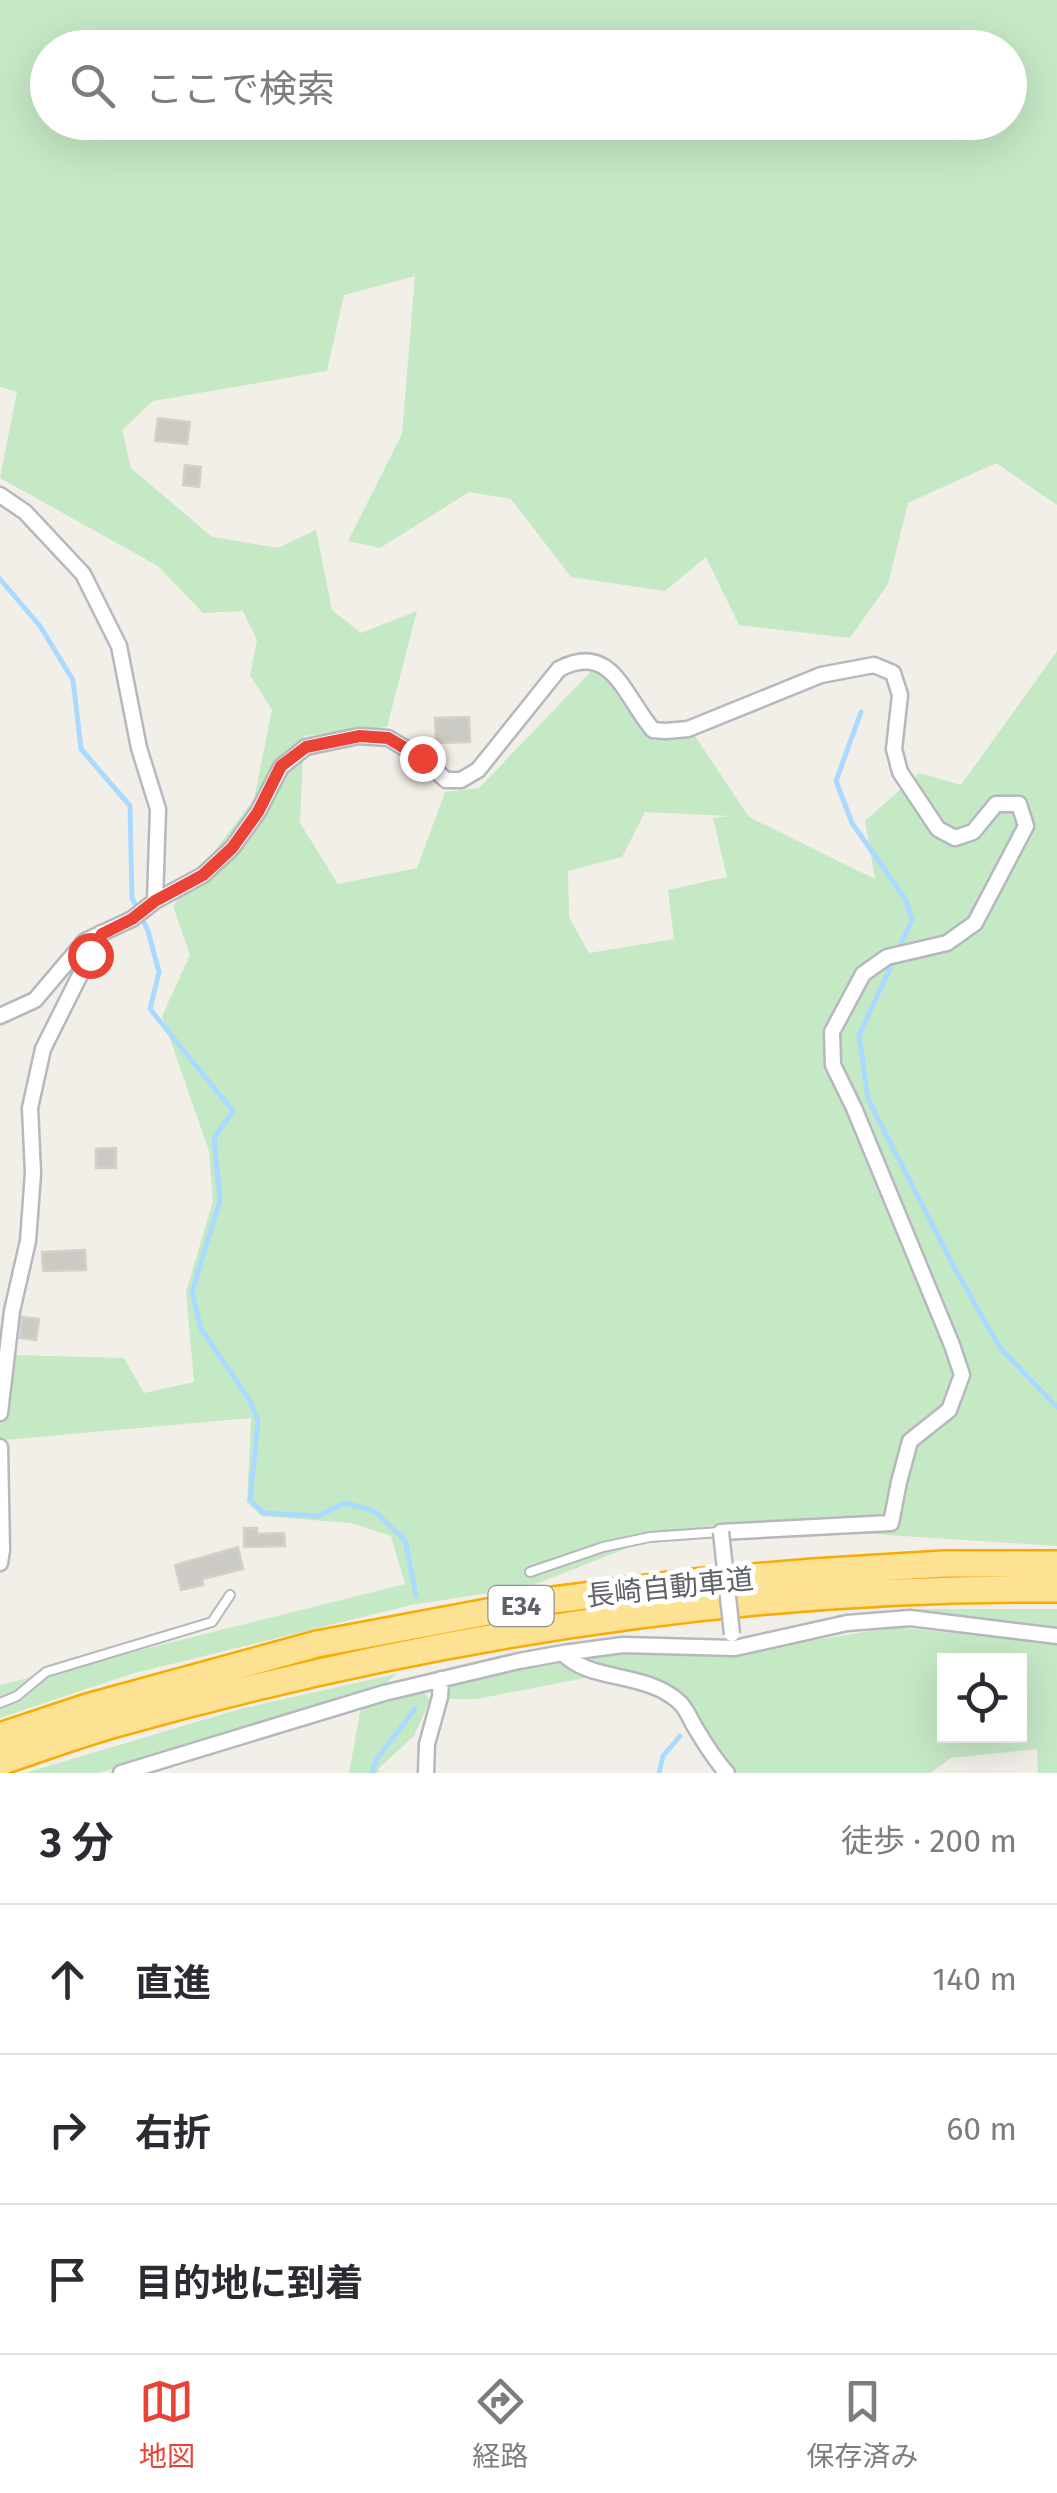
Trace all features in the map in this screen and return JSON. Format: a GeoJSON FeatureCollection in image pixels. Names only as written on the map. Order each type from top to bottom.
{"type":"FeatureCollection","features":[{"type":"Feature","properties":{"kind":"highway","name":"長崎自動車道"},"geometry":{"type":"LineString","coordinates":[[0,1736],[87,1707],[317,1644],[546,1601],[813,1572],[944,1564],[1057,1564]]}},
{"type":"Feature","properties":{"kind":"highway","name":"長崎自動車道"},"geometry":{"type":"LineString","coordinates":[[0,1762],[114,1724],[298,1678],[542,1628],[775,1600],[958,1588],[1057,1589]]}},
{"type":"Feature","properties":{"kind":"street"},"geometry":{"type":"LineString","coordinates":[[0,495],[25,512],[82,574],[120,646],[139,748],[158,809],[151,904]]}},
{"type":"Feature","properties":{"kind":"street"},"geometry":{"type":"LineString","coordinates":[[0,1016],[35,1000],[86,941],[132,919],[203,875],[232,848],[258,812],[281,766],[306,747],[360,736],[388,738],[422,758],[446,780],[462,780],[478,770],[560,669],[574,661],[592,660],[612,671],[653,730],[666,731],[688,728],[821,674],[874,664],[893,672],[900,696],[894,749],[900,772],[938,829],[956,838],[972,832],[996,804],[1019,804],[1026,826],[975,923],[947,943],[887,957],[863,974],[832,1032],[833,1065],[962,1375],[949,1410],[910,1442],[891,1523],[721,1532],[733,1641]]}},
{"type":"Feature","properties":{"kind":"street"},"geometry":{"type":"LineString","coordinates":[[0,1413],[12,1311],[28,1241],[33,1172],[30,1108],[42,1049],[102,934]]}},
{"type":"Feature","properties":{"kind":"street"},"geometry":{"type":"LineString","coordinates":[[0,1448],[0,1563]]}},
{"type":"Feature","properties":{"kind":"street"},"geometry":{"type":"LineString","coordinates":[[121,1773],[384,1693],[563,1653],[623,1645],[733,1641],[847,1623],[910,1618],[1057,1636]]}},
{"type":"Feature","properties":{"kind":"street"},"geometry":{"type":"LineString","coordinates":[[563,1653],[572,1663],[589,1670],[648,1682],[681,1702],[727,1773]]}},
{"type":"Feature","properties":{"kind":"street"},"geometry":{"type":"LineString","coordinates":[[426,1773],[427,1744],[441,1679]]}},
{"type":"Feature","properties":{"kind":"lane"},"geometry":{"type":"LineString","coordinates":[[530,1572],[634,1540],[721,1532]]}},
{"type":"Feature","properties":{"kind":"lane"},"geometry":{"type":"LineString","coordinates":[[0,1703],[18,1696],[46,1672],[212,1622],[230,1594]]}},
{"type":"Feature","properties":{"kind":"green space"},"geometry":{"type":"Polygon","coordinates":[[[0,0],[1057,0],[1057,505],[996,463],[908,503],[888,584],[850,638],[739,625],[706,557],[665,591],[571,577],[511,499],[469,492],[380,548],[348,541],[402,434],[415,276],[344,295],[327,371],[153,401],[122,430],[131,468],[212,537],[278,548],[316,530],[332,610],[361,633],[417,611],[387,727],[304,736],[300,823],[338,884],[417,868],[445,792],[479,788],[603,659],[645,733],[693,733],[749,817],[875,879],[865,821],[919,773],[961,785],[1057,651],[1057,1546],[720,1524],[658,1536],[528,1587],[411,1605],[131,1674],[0,1718],[0,1685],[405,1584],[391,1536],[351,1523],[261,1516],[247,1502],[251,1418],[4,1440],[0,1519],[0,1410],[12,1355],[124,1358],[144,1393],[194,1382],[186,1292],[213,1201],[209,1151],[162,1016],[190,955],[173,906],[254,799],[272,710],[250,675],[257,640],[243,611],[203,613],[158,566],[0,478],[17,392],[0,387],[0,0]],[[645,812],[622,857],[568,871],[569,917],[589,953],[674,939],[668,890],[727,877],[713,818],[730,816],[645,812]]]}},
{"type":"Feature","properties":{"kind":"green space"},"geometry":{"type":"Polygon","coordinates":[[[909,1609],[1057,1609],[1057,1627],[909,1609]]]}},
{"type":"Feature","properties":{"kind":"green space"},"geometry":{"type":"Polygon","coordinates":[[[894,1627],[1057,1644],[1057,1773],[1038,1773],[1037,1749],[951,1758],[930,1773],[737,1773],[718,1759],[678,1707],[600,1675],[477,1699],[444,1699],[448,1683],[605,1653],[738,1653],[894,1627]]]}},
{"type":"Feature","properties":{"kind":"green space"},"geometry":{"type":"Polygon","coordinates":[[[396,1674],[383,1686],[99,1773],[25,1773],[240,1709],[396,1674]]]}},
{"type":"Feature","properties":{"kind":"green space"},"geometry":{"type":"Polygon","coordinates":[[[423,1691],[430,1700],[414,1736],[378,1773],[349,1773],[361,1707],[423,1691]]]}},
{"type":"Feature","properties":{"kind":"building"},"geometry":{"type":"Polygon","coordinates":[[[158,418],[190,422],[187,444],[155,441],[158,418]]]}},
{"type":"Feature","properties":{"kind":"building"},"geometry":{"type":"Polygon","coordinates":[[[185,465],[201,467],[199,487],[183,485],[185,465]]]}},
{"type":"Feature","properties":{"kind":"building"},"geometry":{"type":"Polygon","coordinates":[[[469,717],[470,742],[436,743],[435,718],[469,717]]]}},
{"type":"Feature","properties":{"kind":"building"},"geometry":{"type":"Polygon","coordinates":[[[116,1148],[116,1168],[96,1168],[96,1149],[116,1148]]]}},
{"type":"Feature","properties":{"kind":"building"},"geometry":{"type":"Polygon","coordinates":[[[85,1250],[86,1270],[43,1271],[42,1252],[85,1250]]]}},
{"type":"Feature","properties":{"kind":"building"},"geometry":{"type":"Polygon","coordinates":[[[22,1317],[39,1319],[36,1340],[20,1338],[22,1317]]]}},
{"type":"Feature","properties":{"kind":"building"},"geometry":{"type":"Polygon","coordinates":[[[244,1528],[257,1528],[257,1534],[284,1533],[285,1546],[244,1547],[244,1528]]]}},
{"type":"Feature","properties":{"kind":"building"},"geometry":{"type":"Polygon","coordinates":[[[238,1547],[243,1569],[202,1579],[203,1585],[181,1590],[175,1565],[238,1547]]]}},
{"type":"Feature","properties":{"kind":"waterway"},"geometry":{"type":"LineString","coordinates":[[0,579],[40,626],[73,680],[81,749],[130,806],[132,898],[148,931],[159,972],[150,1009],[233,1111],[214,1138],[220,1200],[192,1292],[201,1329],[249,1399],[258,1421],[250,1500],[264,1513],[318,1516],[345,1503],[374,1511],[405,1540],[416,1596]]}},
{"type":"Feature","properties":{"kind":"waterway"},"geometry":{"type":"LineString","coordinates":[[861,712],[836,781],[852,823],[906,900],[912,920],[900,946]]}},
{"type":"Feature","properties":{"kind":"waterway"},"geometry":{"type":"LineString","coordinates":[[892,964],[859,1035],[868,1099],[1000,1348],[1057,1407]]}},
{"type":"Feature","properties":{"kind":"waterway"},"geometry":{"type":"LineString","coordinates":[[372,1773],[376,1760],[415,1709]]}},
{"type":"Feature","properties":{"kind":"waterway"},"geometry":{"type":"LineString","coordinates":[[659,1773],[663,1756],[680,1736]]}},
{"type":"Feature","properties":{"kind":"route"},"geometry":{"type":"LineString","coordinates":[[90,955],[102,934],[203,875],[232,848],[258,812],[281,766],[306,747],[360,736],[388,738],[422,758]]}}]}
